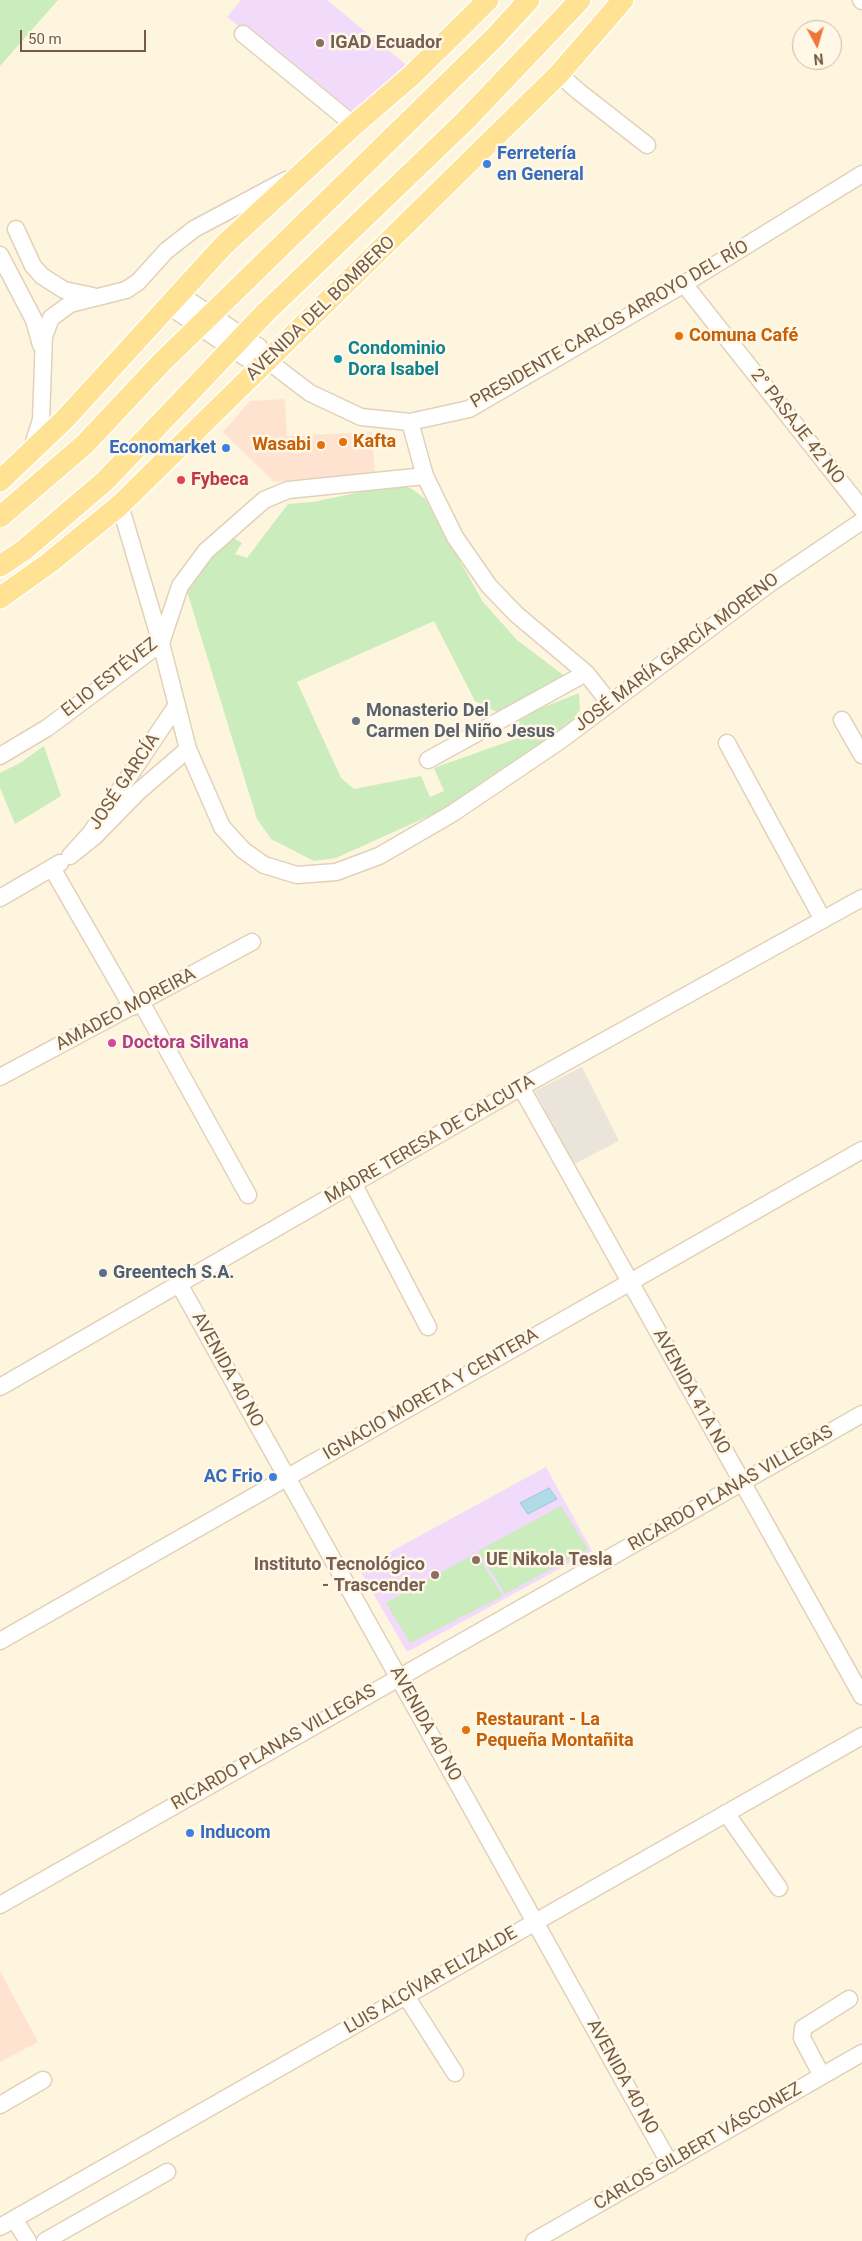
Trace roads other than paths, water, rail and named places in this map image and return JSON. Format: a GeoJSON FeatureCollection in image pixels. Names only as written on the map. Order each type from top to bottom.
{"type":"FeatureCollection","features":[{"type":"Feature","properties":{"kind":"main road"},"geometry":{"type":"LineString","coordinates":[[0,481],[30,454],[89,394],[224,245],[354,125],[411,76],[488,0]]}},
{"type":"Feature","properties":{"kind":"main road"},"geometry":{"type":"LineString","coordinates":[[0,517],[85,444],[161,364],[494,38],[529,0]]}},
{"type":"Feature","properties":{"kind":"main road","name":"AVENIDA DEL BOMBERO"},"geometry":{"type":"LineString","coordinates":[[0,566],[24,550],[104,481],[266,313],[465,120],[580,0]]}},
{"type":"Feature","properties":{"kind":"main road","name":"AVENIDA DEL BOMBERO"},"geometry":{"type":"LineString","coordinates":[[0,598],[49,563],[120,505],[558,74],[623,0]]}},
{"type":"Feature","properties":{"kind":"street"},"geometry":{"type":"LineString","coordinates":[[244,34],[354,125]]}},
{"type":"Feature","properties":{"kind":"street"},"geometry":{"type":"LineString","coordinates":[[558,74],[578,92],[647,145]]}},
{"type":"Feature","properties":{"kind":"street"},"geometry":{"type":"LineString","coordinates":[[30,454],[38,436],[41,420],[44,336],[52,318],[70,304],[126,290],[138,282],[166,251],[194,229],[304,171]]}},
{"type":"Feature","properties":{"kind":"street","name":"PRESIDENTE CARLOS ARROYO DEL RÍO"},"geometry":{"type":"LineString","coordinates":[[268,361],[310,392],[361,417],[410,422],[469,409],[684,284],[862,174]]}},
{"type":"Feature","properties":{"kind":"street"},"geometry":{"type":"LineString","coordinates":[[16,229],[33,266],[42,276],[64,290],[76,294],[100,297]]}},
{"type":"Feature","properties":{"kind":"street"},"geometry":{"type":"LineString","coordinates":[[0,255],[34,320],[43,352]]}},
{"type":"Feature","properties":{"kind":"street","name":"2° PASAJE 42 NO"},"geometry":{"type":"LineString","coordinates":[[684,284],[858,504]]}},
{"type":"Feature","properties":{"kind":"street"},"geometry":{"type":"LineString","coordinates":[[174,300],[251,361],[268,361]]}},
{"type":"Feature","properties":{"kind":"street"},"geometry":{"type":"LineString","coordinates":[[410,422],[425,476],[455,537],[489,586],[516,614],[586,673],[609,702]]}},
{"type":"Feature","properties":{"kind":"street","name":"ELIO ESTÉVEZ"},"geometry":{"type":"LineString","coordinates":[[0,756],[47,728],[161,643],[180,586],[206,551],[264,500],[288,490],[425,476]]}},
{"type":"Feature","properties":{"kind":"street","name":"JOSÉ MARÍA GARCÍA MORENO"},"geometry":{"type":"LineString","coordinates":[[120,505],[161,643],[188,749],[222,827],[243,850],[264,865],[297,875],[336,872],[379,856],[453,813],[561,740],[609,702],[769,584],[862,521]]}},
{"type":"Feature","properties":{"kind":"street"},"geometry":{"type":"LineString","coordinates":[[428,760],[586,673]]}},
{"type":"Feature","properties":{"kind":"street","name":"JOSÉ GARCÍA"},"geometry":{"type":"LineString","coordinates":[[70,856],[90,834],[177,705]]}},
{"type":"Feature","properties":{"kind":"street"},"geometry":{"type":"LineString","coordinates":[[842,720],[862,755]]}},
{"type":"Feature","properties":{"kind":"street"},"geometry":{"type":"LineString","coordinates":[[727,743],[823,920]]}},
{"type":"Feature","properties":{"kind":"street","name":"JOSÉ GARCÍA"},"geometry":{"type":"LineString","coordinates":[[0,898],[70,856],[95,836],[138,792],[188,749]]}},
{"type":"Feature","properties":{"kind":"street"},"geometry":{"type":"LineString","coordinates":[[52,868],[136,1004],[248,1195]]}},
{"type":"Feature","properties":{"kind":"street","name":"MADRE TERESA DE CALCUTA"},"geometry":{"type":"LineString","coordinates":[[0,1387],[354,1185],[521,1087],[862,898]]}},
{"type":"Feature","properties":{"kind":"street","name":"AMADEO MOREIRA"},"geometry":{"type":"LineString","coordinates":[[0,1077],[252,942]]}},
{"type":"Feature","properties":{"kind":"street","name":"AVENIDA 41A NO"},"geometry":{"type":"LineString","coordinates":[[521,1087],[862,1696]]}},
{"type":"Feature","properties":{"kind":"street","name":"IGNACIO MORETA Y CENTERA"},"geometry":{"type":"LineString","coordinates":[[0,1641],[862,1150]]}},
{"type":"Feature","properties":{"kind":"street"},"geometry":{"type":"LineString","coordinates":[[354,1185],[428,1327]]}},
{"type":"Feature","properties":{"kind":"street","name":"AVENIDA 40 NO"},"geometry":{"type":"LineString","coordinates":[[179,1284],[670,2164]]}},
{"type":"Feature","properties":{"kind":"street","name":"RICARDO PLANAS VILLEGAS"},"geometry":{"type":"LineString","coordinates":[[0,1905],[862,1414]]}},
{"type":"Feature","properties":{"kind":"street","name":"LUIS ALCÍVAR ELIZALDE"},"geometry":{"type":"LineString","coordinates":[[7,2223],[862,1736]]}},
{"type":"Feature","properties":{"kind":"street"},"geometry":{"type":"LineString","coordinates":[[726,1813],[779,1888]]}},
{"type":"Feature","properties":{"kind":"street"},"geometry":{"type":"LineString","coordinates":[[406,1996],[455,2074]]}},
{"type":"Feature","properties":{"kind":"street"},"geometry":{"type":"LineString","coordinates":[[822,2076],[802,2038],[803,2028],[849,1999]]}},
{"type":"Feature","properties":{"kind":"street","name":"CARLOS GILBERT VÁSCONEZ"},"geometry":{"type":"LineString","coordinates":[[534,2241],[862,2054]]}},
{"type":"Feature","properties":{"kind":"street"},"geometry":{"type":"LineString","coordinates":[[0,2105],[43,2080]]}},
{"type":"Feature","properties":{"kind":"street"},"geometry":{"type":"LineString","coordinates":[[45,2241],[167,2172]]}},
{"type":"Feature","properties":{"kind":"street"},"geometry":{"type":"LineString","coordinates":[[7,2223],[28,2241]]}},
{"type":"Feature","properties":{"kind":"water"},"geometry":{"type":"Polygon","coordinates":[[[549,1488],[557,1499],[528,1514],[520,1503],[549,1488]]]}},
{"type":"Feature","properties":{"kind":"place","name":"IGAD Ecuador"},"geometry":{"type":"Point","coordinates":[320,43]}},
{"type":"Feature","properties":{"kind":"place","name":"Ferretería en General"},"geometry":{"type":"Point","coordinates":[487,164]}},
{"type":"Feature","properties":{"kind":"place","name":"Comuna Café"},"geometry":{"type":"Point","coordinates":[679,336]}},
{"type":"Feature","properties":{"kind":"place","name":"Condominio Dora Isabel"},"geometry":{"type":"Point","coordinates":[338,359]}},
{"type":"Feature","properties":{"kind":"place","name":"Kafta"},"geometry":{"type":"Point","coordinates":[343,442]}},
{"type":"Feature","properties":{"kind":"place","name":"Wasabi"},"geometry":{"type":"Point","coordinates":[321,445]}},
{"type":"Feature","properties":{"kind":"place","name":"Economarket"},"geometry":{"type":"Point","coordinates":[226,448]}},
{"type":"Feature","properties":{"kind":"place","name":"Fybeca"},"geometry":{"type":"Point","coordinates":[181,480]}},
{"type":"Feature","properties":{"kind":"place","name":"Monasterio Del Carmen Del Niño Jesus"},"geometry":{"type":"Point","coordinates":[356,721]}},
{"type":"Feature","properties":{"kind":"place","name":"Doctora Silvana"},"geometry":{"type":"Point","coordinates":[112,1043]}},
{"type":"Feature","properties":{"kind":"place","name":"Greentech S.A."},"geometry":{"type":"Point","coordinates":[103,1273]}},
{"type":"Feature","properties":{"kind":"place","name":"AC Frio"},"geometry":{"type":"Point","coordinates":[273,1477]}},
{"type":"Feature","properties":{"kind":"place","name":"UE Nikola Tesla"},"geometry":{"type":"Point","coordinates":[476,1560]}},
{"type":"Feature","properties":{"kind":"place","name":"Instituto Tecnológico - Trascender"},"geometry":{"type":"Point","coordinates":[435,1575]}},
{"type":"Feature","properties":{"kind":"place","name":"Restaurant - La Pequeña Montañita"},"geometry":{"type":"Point","coordinates":[466,1730]}},
{"type":"Feature","properties":{"kind":"place","name":"Inducom"},"geometry":{"type":"Point","coordinates":[190,1833]}}]}
